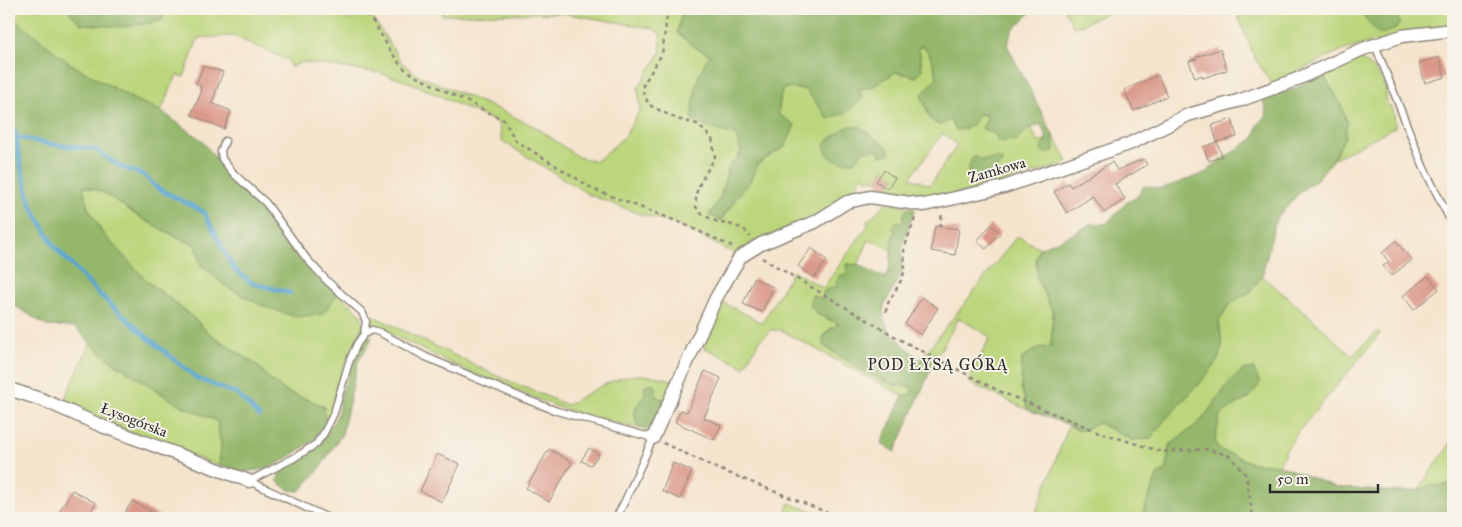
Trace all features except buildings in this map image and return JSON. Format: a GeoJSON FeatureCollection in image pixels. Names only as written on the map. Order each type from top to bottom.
{"type":"FeatureCollection","features":[{"type":"Feature","properties":{"kind":"street","name":"Zamkowa"},"geometry":{"type":"LineString","coordinates":[[653,438],[716,298],[740,257],[751,250],[815,222],[846,202],[870,197],[924,205],[1004,187],[1120,147],[1188,116],[1241,100],[1295,80],[1363,49],[1402,36],[1453,30]]}},
{"type":"Feature","properties":{"kind":"street","name":"Łysogórska"},"geometry":{"type":"LineString","coordinates":[[9,389],[43,400],[102,426],[249,481]]}},
{"type":"Feature","properties":{"kind":"lane"},"geometry":{"type":"LineString","coordinates":[[1375,45],[1423,166],[1453,226]]}},
{"type":"Feature","properties":{"kind":"lane"},"geometry":{"type":"LineString","coordinates":[[225,141],[221,151],[222,159],[234,174],[266,203],[306,258],[327,281],[362,312],[366,321],[364,334],[349,362],[334,413],[316,444],[294,458],[249,481]]}},
{"type":"Feature","properties":{"kind":"lane"},"geometry":{"type":"LineString","coordinates":[[364,334],[372,330],[379,332],[426,357],[549,408],[653,438],[616,518]]}},
{"type":"Feature","properties":{"kind":"lane"},"geometry":{"type":"LineString","coordinates":[[249,481],[328,518]]}},
{"type":"Feature","properties":{"kind":"path"},"geometry":{"type":"LineString","coordinates":[[360,9],[375,24],[401,66],[415,76],[504,120],[516,141],[595,190],[751,250],[759,257],[901,340],[1001,392],[1099,432],[1162,452],[1208,449],[1230,456],[1246,475],[1253,518]]}},
{"type":"Feature","properties":{"kind":"path"},"geometry":{"type":"LineString","coordinates":[[668,9],[662,54],[643,85],[642,92],[649,105],[677,119],[698,124],[712,138],[715,157],[700,183],[696,194],[696,207],[703,215],[744,229],[752,238],[751,250]]}},
{"type":"Feature","properties":{"kind":"path"},"geometry":{"type":"LineString","coordinates":[[886,312],[887,305],[902,279],[905,269],[904,249],[920,205]]}},
{"type":"Feature","properties":{"kind":"path"},"geometry":{"type":"LineString","coordinates":[[940,227],[942,210]]}},
{"type":"Feature","properties":{"kind":"path"},"geometry":{"type":"LineString","coordinates":[[653,438],[716,468],[841,518]]}},
{"type":"Feature","properties":{"kind":"green space"},"geometry":{"type":"Polygon","coordinates":[[[9,9],[67,9],[81,24],[161,21],[167,9],[333,9],[350,21],[360,9],[364,9],[373,18],[402,63],[418,75],[539,129],[578,157],[597,161],[625,136],[640,110],[638,88],[661,52],[660,33],[651,28],[562,13],[442,15],[442,9],[683,9],[677,33],[691,45],[711,55],[699,77],[692,119],[736,135],[741,151],[737,159],[729,166],[720,198],[709,215],[721,220],[750,181],[758,164],[771,155],[781,94],[784,88],[805,89],[863,98],[857,89],[896,72],[903,75],[922,71],[919,47],[922,46],[926,48],[933,62],[950,120],[979,113],[988,117],[990,132],[1009,140],[1031,128],[1038,142],[1047,139],[1054,151],[1053,135],[1068,163],[982,189],[932,198],[915,197],[878,190],[881,185],[887,189],[895,178],[884,169],[875,180],[867,179],[864,175],[861,177],[857,184],[855,196],[806,222],[752,242],[738,255],[677,225],[637,213],[588,194],[502,141],[498,123],[414,84],[380,73],[301,62],[291,68],[288,60],[233,36],[198,38],[184,77],[177,75],[161,111],[135,100],[69,63],[9,15],[9,9]],[[943,133],[910,178],[930,185],[957,145],[943,133]]]}},
{"type":"Feature","properties":{"kind":"green space"},"geometry":{"type":"Polygon","coordinates":[[[67,9],[167,9],[161,21],[124,27],[81,24],[67,9]]]}},
{"type":"Feature","properties":{"kind":"green space"},"geometry":{"type":"Polygon","coordinates":[[[683,9],[1034,9],[1012,31],[1007,45],[1053,135],[1054,151],[1049,153],[1041,151],[1047,139],[1041,124],[1024,131],[1016,142],[1009,140],[1004,143],[998,142],[996,135],[982,128],[988,117],[979,113],[971,126],[965,129],[956,130],[950,120],[940,126],[930,119],[921,95],[937,78],[930,56],[922,46],[919,47],[922,71],[916,77],[896,72],[870,88],[858,89],[863,98],[847,112],[828,119],[805,89],[784,88],[781,94],[778,114],[795,125],[785,147],[758,164],[750,181],[721,220],[709,215],[720,198],[729,166],[737,159],[741,151],[736,135],[711,129],[692,119],[699,77],[710,55],[691,45],[677,33],[683,9]]]}},
{"type":"Feature","properties":{"kind":"green space"},"geometry":{"type":"Polygon","coordinates":[[[1064,9],[1116,9],[1074,28],[1064,9]]]}},
{"type":"Feature","properties":{"kind":"green space"},"geometry":{"type":"Polygon","coordinates":[[[1235,9],[1362,9],[1365,18],[1392,9],[1453,9],[1453,26],[1365,44],[1335,53],[1272,85],[1255,58],[1235,9]]]}},
{"type":"Feature","properties":{"kind":"green space"},"geometry":{"type":"Polygon","coordinates":[[[1362,9],[1392,9],[1400,22],[1396,29],[1379,35],[1365,18],[1362,9]]]}},
{"type":"Feature","properties":{"kind":"green space"},"geometry":{"type":"Polygon","coordinates":[[[9,15],[69,63],[135,100],[161,111],[200,139],[224,168],[253,195],[277,222],[298,256],[338,293],[323,314],[295,317],[261,305],[227,287],[201,265],[196,245],[149,222],[104,194],[83,186],[87,206],[103,234],[146,280],[190,315],[210,334],[258,366],[270,380],[288,393],[324,407],[325,422],[314,440],[285,460],[265,469],[243,472],[219,466],[221,445],[217,421],[178,404],[107,358],[74,327],[47,326],[11,303],[9,275],[9,15]]]}},
{"type":"Feature","properties":{"kind":"green space"},"geometry":{"type":"Polygon","coordinates":[[[1358,58],[1371,67],[1382,80],[1386,90],[1386,102],[1394,113],[1395,127],[1333,159],[1338,149],[1326,81],[1322,72],[1358,58]]]}},
{"type":"Feature","properties":{"kind":"green space"},"geometry":{"type":"Polygon","coordinates":[[[1322,72],[1341,105],[1347,122],[1345,137],[1333,159],[1318,178],[1300,192],[1276,219],[1262,276],[1249,293],[1241,296],[1227,307],[1219,321],[1222,346],[1218,360],[1205,377],[1163,422],[1151,438],[1132,440],[1099,423],[1079,431],[1069,425],[1028,410],[1021,387],[1022,358],[1038,348],[1051,346],[1053,312],[1037,279],[1036,257],[1040,248],[1067,237],[1091,224],[1106,224],[1126,203],[1137,197],[1144,186],[1161,189],[1205,173],[1254,138],[1258,125],[1267,115],[1262,96],[1295,89],[1322,72]]]}},
{"type":"Feature","properties":{"kind":"green space"},"geometry":{"type":"Polygon","coordinates":[[[851,126],[860,127],[887,147],[890,153],[883,156],[879,155],[880,152],[874,149],[863,151],[854,162],[839,161],[831,157],[824,144],[843,129],[851,126]]]}},
{"type":"Feature","properties":{"kind":"green space"},"geometry":{"type":"Polygon","coordinates":[[[977,157],[980,160],[1002,160],[1000,167],[996,167],[989,177],[969,177],[968,170],[972,158],[977,157]]]}},
{"type":"Feature","properties":{"kind":"green space"},"geometry":{"type":"Polygon","coordinates":[[[83,186],[104,192],[134,214],[196,245],[201,265],[227,287],[338,293],[358,311],[362,317],[363,326],[361,334],[353,346],[342,371],[331,413],[325,422],[324,406],[289,393],[270,380],[258,366],[210,334],[190,315],[146,280],[103,234],[87,206],[83,186]]]}},
{"type":"Feature","properties":{"kind":"green space"},"geometry":{"type":"Polygon","coordinates":[[[885,203],[915,208],[914,211],[907,210],[904,214],[902,223],[893,234],[891,250],[869,239],[858,265],[847,264],[847,275],[839,286],[826,290],[817,314],[839,324],[827,331],[823,338],[824,346],[879,378],[897,385],[912,387],[912,394],[903,396],[781,330],[771,330],[760,340],[744,367],[703,347],[724,303],[762,323],[793,271],[823,288],[869,224],[866,222],[885,203]]]}},
{"type":"Feature","properties":{"kind":"green space"},"geometry":{"type":"Polygon","coordinates":[[[907,209],[914,211],[904,240],[902,272],[884,306],[883,317],[889,331],[920,360],[925,354],[935,360],[895,452],[881,444],[903,396],[912,394],[912,387],[897,385],[879,378],[859,368],[824,345],[823,338],[828,331],[839,324],[817,314],[810,305],[812,295],[822,299],[824,291],[838,286],[836,283],[840,275],[847,275],[846,264],[858,265],[885,278],[891,261],[895,231],[893,228],[897,221],[902,222],[907,209]]]}},
{"type":"Feature","properties":{"kind":"green space"},"geometry":{"type":"Polygon","coordinates":[[[1017,236],[1040,248],[1036,257],[1037,279],[1053,312],[1051,346],[1021,387],[1028,410],[968,382],[990,337],[959,318],[935,360],[925,354],[1017,236]]]}},
{"type":"Feature","properties":{"kind":"green space"},"geometry":{"type":"Polygon","coordinates":[[[1262,276],[1352,356],[1378,331],[1380,334],[1298,432],[1279,465],[1252,463],[1218,449],[1215,440],[1220,415],[1249,398],[1232,379],[1201,421],[1169,446],[1166,471],[1158,474],[1141,518],[1034,518],[1069,425],[1079,431],[1099,423],[1132,440],[1151,438],[1163,422],[1205,377],[1222,346],[1219,321],[1227,307],[1241,296],[1249,293],[1262,276]]]}},
{"type":"Feature","properties":{"kind":"green space"},"geometry":{"type":"Polygon","coordinates":[[[371,315],[495,375],[567,405],[606,384],[630,376],[647,375],[677,381],[667,404],[657,398],[655,393],[644,397],[638,404],[637,425],[648,428],[657,424],[648,431],[563,409],[463,369],[374,326],[371,315]]]}},
{"type":"Feature","properties":{"kind":"green space"},"geometry":{"type":"Polygon","coordinates":[[[368,335],[372,338],[358,362],[342,434],[318,471],[300,491],[289,490],[277,481],[282,469],[320,445],[337,416],[341,395],[353,361],[368,335]]]}},
{"type":"Feature","properties":{"kind":"green space"},"geometry":{"type":"Polygon","coordinates":[[[91,342],[107,358],[178,404],[217,421],[221,445],[219,466],[62,405],[91,342]]]}},
{"type":"Feature","properties":{"kind":"green space"},"geometry":{"type":"Polygon","coordinates":[[[1253,368],[1260,383],[1249,398],[1220,415],[1215,440],[1218,449],[1252,463],[1279,465],[1335,487],[1402,492],[1418,490],[1429,486],[1453,484],[1453,518],[1141,518],[1158,474],[1166,471],[1169,446],[1201,421],[1232,379],[1243,370],[1253,368]]]}},
{"type":"Feature","properties":{"kind":"green space"},"geometry":{"type":"Polygon","coordinates":[[[648,384],[654,384],[657,388],[655,393],[657,398],[665,399],[653,424],[648,428],[637,425],[635,412],[637,405],[645,394],[644,387],[648,384]]]}},
{"type":"Feature","properties":{"kind":"green space"},"geometry":{"type":"Polygon","coordinates":[[[1453,440],[1453,484],[1418,490],[1453,440]]]}},
{"type":"Feature","properties":{"kind":"green space"},"geometry":{"type":"Polygon","coordinates":[[[789,503],[832,518],[793,518],[784,514],[789,503]]]}},
{"type":"Feature","properties":{"kind":"waterway"},"geometry":{"type":"LineString","coordinates":[[9,122],[15,131],[21,167],[31,205],[54,246],[98,293],[147,337],[198,379],[237,394],[259,416]]}},
{"type":"Feature","properties":{"kind":"waterway"},"geometry":{"type":"LineString","coordinates":[[16,137],[49,144],[94,149],[119,166],[144,175],[157,188],[204,212],[233,268],[252,283],[290,293]]}},
{"type":"Feature","properties":{"kind":"district","name":"POD ŁYSĄ GÓRĄ"},"geometry":{"type":"Point","coordinates":[938,364]}}]}
